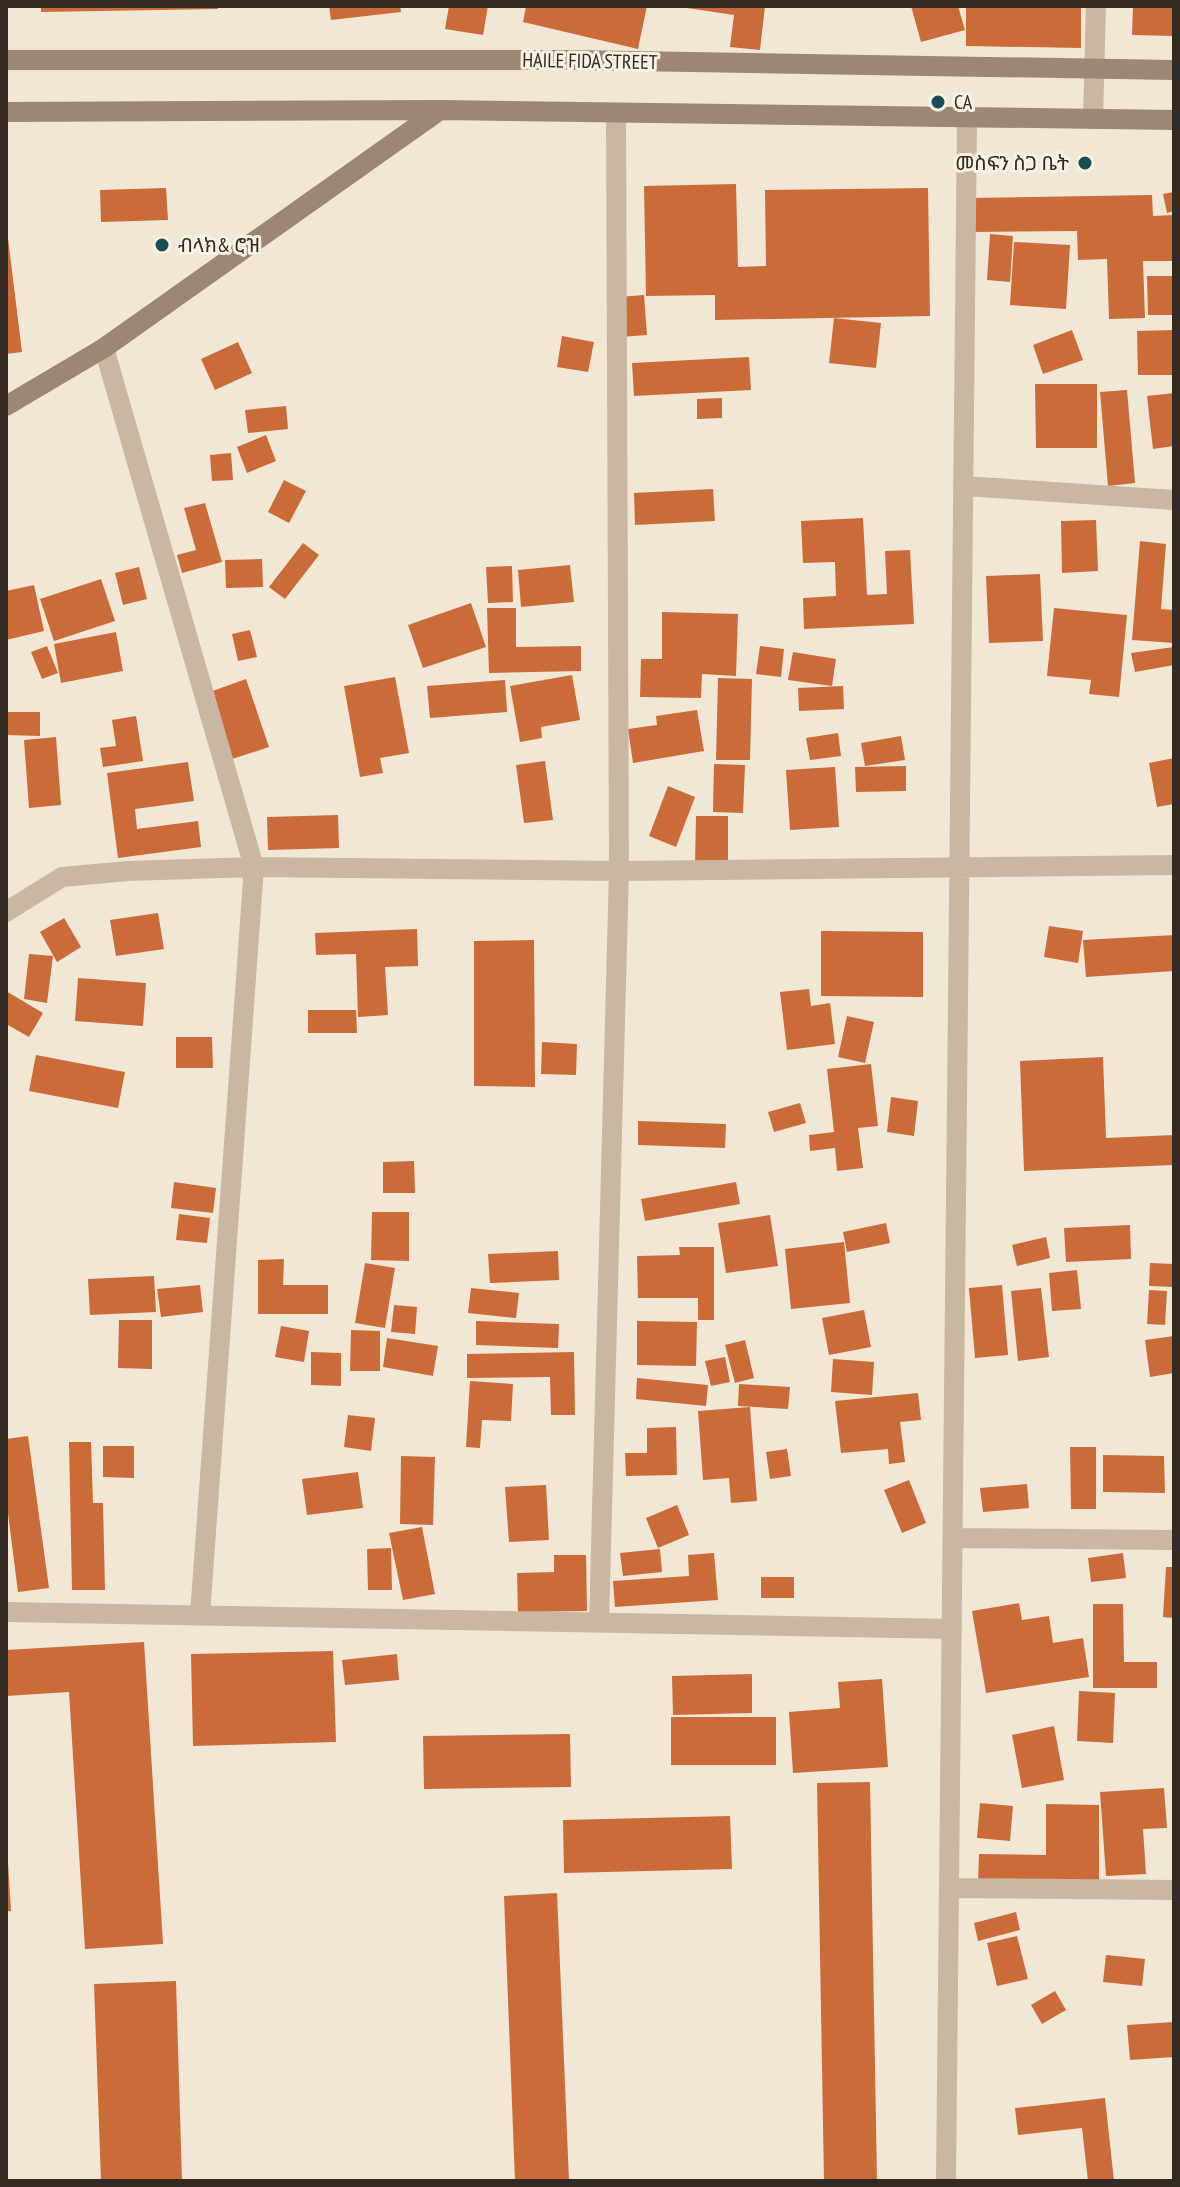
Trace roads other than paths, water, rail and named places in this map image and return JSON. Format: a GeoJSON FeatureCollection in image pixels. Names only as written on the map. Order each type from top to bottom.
{"type":"FeatureCollection","features":[{"type":"Feature","properties":{"kind":"street"},"geometry":{"type":"LineString","coordinates":[[1093,119],[1096,6]]}},
{"type":"Feature","properties":{"kind":"street","name":"HAILE FIDA STREET"},"geometry":{"type":"LineString","coordinates":[[6,60],[558,60],[1174,70]]}},
{"type":"Feature","properties":{"kind":"street"},"geometry":{"type":"LineString","coordinates":[[6,112],[440,110],[1174,120]]}},
{"type":"Feature","properties":{"kind":"street"},"geometry":{"type":"LineString","coordinates":[[6,406],[104,348],[440,110]]}},
{"type":"Feature","properties":{"kind":"street"},"geometry":{"type":"LineString","coordinates":[[599,1623],[619,871],[616,113]]}},
{"type":"Feature","properties":{"kind":"street"},"geometry":{"type":"LineString","coordinates":[[946,2181],[967,117]]}},
{"type":"Feature","properties":{"kind":"street"},"geometry":{"type":"LineString","coordinates":[[104,348],[254,867],[200,1615]]}},
{"type":"Feature","properties":{"kind":"street"},"geometry":{"type":"LineString","coordinates":[[964,486],[1174,500]]}},
{"type":"Feature","properties":{"kind":"street"},"geometry":{"type":"LineString","coordinates":[[6,912],[62,877],[128,871],[254,867],[619,871],[1174,865]]}},
{"type":"Feature","properties":{"kind":"street"},"geometry":{"type":"LineString","coordinates":[[953,1538],[1174,1540]]}},
{"type":"Feature","properties":{"kind":"street"},"geometry":{"type":"LineString","coordinates":[[6,1612],[952,1629]]}},
{"type":"Feature","properties":{"kind":"street"},"geometry":{"type":"LineString","coordinates":[[949,1888],[1174,1890]]}},
{"type":"Feature","properties":{"kind":"place","name":"CA"},"geometry":{"type":"Point","coordinates":[938,102]}},
{"type":"Feature","properties":{"kind":"place","name":"መስፍን ስጋ ቤት"},"geometry":{"type":"Point","coordinates":[1085,163]}},
{"type":"Feature","properties":{"kind":"place","name":"ብላክ& ሮዝ"},"geometry":{"type":"Point","coordinates":[162,245]}}]}
